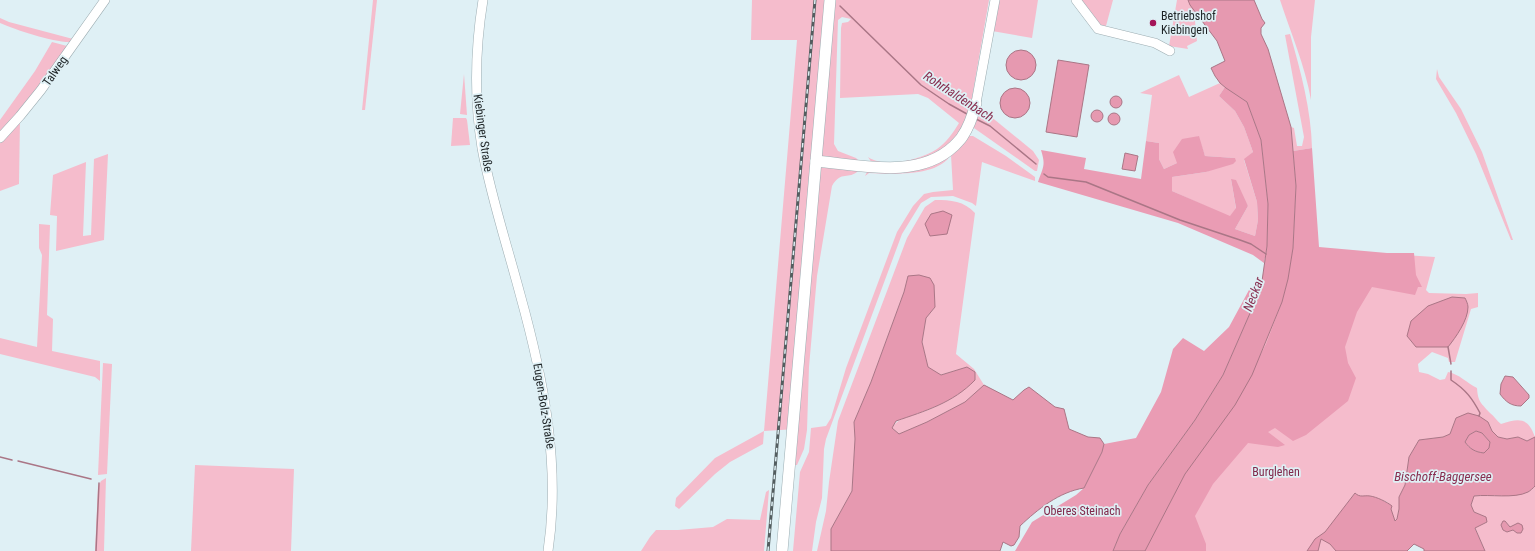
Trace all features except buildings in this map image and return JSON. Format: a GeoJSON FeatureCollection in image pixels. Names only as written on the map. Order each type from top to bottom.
{"type":"FeatureCollection","features":[{"type":"Feature","properties":{"kind":"main road"},"geometry":{"type":"LineString","coordinates":[[782,551],[830,0]]}},
{"type":"Feature","properties":{"kind":"main road"},"geometry":{"type":"LineString","coordinates":[[816,161],[882,167],[903,167],[932,161],[946,153],[962,138],[969,124],[975,106]]}},
{"type":"Feature","properties":{"kind":"street","name":"Talweg"},"geometry":{"type":"LineString","coordinates":[[0,138],[41,90],[105,0]]}},
{"type":"Feature","properties":{"kind":"street","name":"Kiebinger Straße"},"geometry":{"type":"LineString","coordinates":[[482,0],[476,62],[478,113],[482,147],[488,176],[512,263]]}},
{"type":"Feature","properties":{"kind":"street"},"geometry":{"type":"LineString","coordinates":[[975,106],[995,0]]}},
{"type":"Feature","properties":{"kind":"street"},"geometry":{"type":"LineString","coordinates":[[1076,0],[1098,29],[1155,43],[1170,51]]}},
{"type":"Feature","properties":{"kind":"street","name":"Eugen-Bolz-Straße"},"geometry":{"type":"LineString","coordinates":[[512,263],[534,349],[548,426],[552,488],[548,551]]}},
{"type":"Feature","properties":{"kind":"green space"},"geometry":{"type":"Polygon","coordinates":[[[373,0],[377,0],[365,110],[362,110],[373,0]]]}},
{"type":"Feature","properties":{"kind":"green space"},"geometry":{"type":"Polygon","coordinates":[[[752,0],[989,0],[970,109],[964,126],[955,140],[939,152],[922,161],[900,162],[921,157],[937,149],[949,138],[959,123],[928,98],[918,94],[840,98],[841,28],[842,23],[848,22],[851,19],[842,17],[838,20],[834,144],[838,151],[858,160],[858,171],[855,174],[839,178],[832,186],[817,276],[809,367],[807,430],[804,449],[797,465],[795,465],[798,430],[764,431],[797,40],[751,40],[752,0]]]}},
{"type":"Feature","properties":{"kind":"green space"},"geometry":{"type":"Polygon","coordinates":[[[997,0],[1038,0],[1032,38],[992,31],[997,0]]]}},
{"type":"Feature","properties":{"kind":"green space"},"geometry":{"type":"Polygon","coordinates":[[[1078,0],[1113,0],[1106,26],[1099,25],[1078,0]]]}},
{"type":"Feature","properties":{"kind":"green space"},"geometry":{"type":"Polygon","coordinates":[[[1177,0],[1188,0],[1194,11],[1197,41],[1187,46],[1188,49],[1169,46],[1177,0]]]}},
{"type":"Feature","properties":{"kind":"green space"},"geometry":{"type":"Polygon","coordinates":[[[1280,0],[1315,0],[1311,37],[1311,100],[1301,62],[1280,0]]]}},
{"type":"Feature","properties":{"kind":"green space"},"geometry":{"type":"Polygon","coordinates":[[[0,18],[9,22],[73,39],[71,42],[64,42],[36,36],[0,23],[0,18]]]}},
{"type":"Feature","properties":{"kind":"green space"},"geometry":{"type":"Polygon","coordinates":[[[1290,34],[1308,105],[1312,148],[1293,151],[1291,127],[1294,128],[1297,146],[1302,146],[1304,137],[1285,35],[1290,34]]]}},
{"type":"Feature","properties":{"kind":"green space"},"geometry":{"type":"Polygon","coordinates":[[[52,42],[67,46],[68,48],[0,136],[0,120],[35,71],[52,42]]]}},
{"type":"Feature","properties":{"kind":"green space"},"geometry":{"type":"Polygon","coordinates":[[[1437,69],[1439,77],[1461,109],[1482,152],[1513,240],[1511,240],[1476,154],[1456,113],[1436,79],[1437,69]]]}},
{"type":"Feature","properties":{"kind":"green space"},"geometry":{"type":"Polygon","coordinates":[[[464,74],[467,115],[460,114],[464,74]]]}},
{"type":"Feature","properties":{"kind":"green space"},"geometry":{"type":"Polygon","coordinates":[[[1179,75],[1189,97],[1220,83],[1225,87],[1219,96],[1235,111],[1244,127],[1253,152],[1244,160],[1257,202],[1258,220],[1255,236],[1235,229],[1248,206],[1231,179],[1236,209],[1230,217],[1172,191],[1172,177],[1206,172],[1235,158],[1205,156],[1198,136],[1177,163],[1164,169],[1159,159],[1159,143],[1146,141],[1152,95],[1140,93],[1179,75]]]}},
{"type":"Feature","properties":{"kind":"green space"},"geometry":{"type":"Polygon","coordinates":[[[1225,87],[1247,102],[1261,140],[1268,204],[1267,246],[1264,263],[1253,255],[1178,223],[1038,182],[1044,163],[1041,150],[1086,158],[1084,169],[1141,179],[1146,141],[1159,143],[1159,159],[1164,169],[1177,163],[1173,152],[1182,139],[1199,136],[1205,156],[1235,158],[1236,161],[1233,164],[1206,172],[1172,177],[1172,191],[1230,216],[1236,208],[1231,179],[1236,180],[1248,206],[1235,229],[1255,236],[1258,220],[1257,202],[1244,159],[1253,152],[1244,127],[1235,111],[1219,96],[1225,87]]]}},
{"type":"Feature","properties":{"kind":"green space"},"geometry":{"type":"Polygon","coordinates":[[[981,110],[1033,151],[1039,160],[1037,171],[974,128],[973,125],[981,110]]]}},
{"type":"Feature","properties":{"kind":"green space"},"geometry":{"type":"Polygon","coordinates":[[[453,118],[466,118],[470,145],[451,146],[453,118]]]}},
{"type":"Feature","properties":{"kind":"green space"},"geometry":{"type":"Polygon","coordinates":[[[20,119],[19,184],[0,191],[0,141],[20,119]]]}},
{"type":"Feature","properties":{"kind":"green space"},"geometry":{"type":"Polygon","coordinates":[[[968,136],[973,136],[1006,156],[1035,177],[1035,181],[982,162],[976,206],[953,196],[931,197],[921,203],[902,234],[826,439],[824,449],[822,498],[816,522],[812,551],[793,551],[800,472],[809,452],[811,428],[826,426],[831,418],[846,368],[897,232],[913,206],[924,194],[953,190],[951,155],[936,167],[925,171],[902,174],[869,173],[865,176],[867,172],[908,171],[968,136]]]}},
{"type":"Feature","properties":{"kind":"green space"},"geometry":{"type":"Polygon","coordinates":[[[1312,148],[1319,247],[1387,253],[1414,253],[1416,275],[1422,287],[1418,287],[1415,295],[1372,287],[1357,312],[1345,347],[1348,363],[1356,378],[1348,401],[1306,435],[1293,441],[1275,428],[1268,432],[1285,445],[1278,447],[1248,443],[1213,484],[1195,516],[1206,544],[1206,551],[1145,551],[1185,474],[1235,404],[1266,344],[1282,302],[1288,279],[1293,248],[1296,186],[1293,151],[1312,148]]]}},
{"type":"Feature","properties":{"kind":"green space"},"geometry":{"type":"Polygon","coordinates":[[[108,154],[104,240],[56,251],[57,216],[50,215],[53,175],[86,162],[83,236],[91,235],[94,159],[108,154]]]}},
{"type":"Feature","properties":{"kind":"green space"},"geometry":{"type":"Polygon","coordinates":[[[868,157],[875,161],[886,162],[872,163],[868,157]]]}},
{"type":"Feature","properties":{"kind":"green space"},"geometry":{"type":"Polygon","coordinates":[[[935,200],[957,202],[971,209],[975,213],[956,354],[974,369],[984,385],[965,402],[927,422],[899,434],[892,428],[903,418],[928,410],[947,401],[959,394],[975,380],[967,367],[940,375],[928,367],[922,342],[926,318],[935,307],[908,276],[904,292],[871,382],[854,422],[855,439],[852,491],[831,529],[831,551],[817,551],[826,511],[838,421],[907,238],[925,207],[935,200]]]}},
{"type":"Feature","properties":{"kind":"green space"},"geometry":{"type":"Polygon","coordinates":[[[39,224],[50,225],[47,315],[53,319],[52,351],[100,361],[100,381],[95,377],[0,354],[0,338],[37,347],[42,255],[39,248],[39,224]]]}},
{"type":"Feature","properties":{"kind":"green space","name":"Burglehen"},"geometry":{"type":"Polygon","coordinates":[[[1294,248],[1435,257],[1426,290],[1429,293],[1478,293],[1478,307],[1471,309],[1455,362],[1449,362],[1448,358],[1432,352],[1418,364],[1419,372],[1428,374],[1440,380],[1445,379],[1448,372],[1452,373],[1477,388],[1480,402],[1501,424],[1518,420],[1522,421],[1529,426],[1535,437],[1527,441],[1518,437],[1507,439],[1498,437],[1492,431],[1488,422],[1456,418],[1450,434],[1443,437],[1419,440],[1409,457],[1405,485],[1399,497],[1399,509],[1397,519],[1395,521],[1387,502],[1370,496],[1359,497],[1355,493],[1337,517],[1381,551],[1141,551],[1294,248]],[[1428,306],[1416,347],[1431,346],[1428,306]]]}},
{"type":"Feature","properties":{"kind":"green space","name":"Oberes Steinach"},"geometry":{"type":"Polygon","coordinates":[[[1261,288],[1223,375],[1195,420],[1148,485],[1120,534],[1113,551],[1015,551],[1032,522],[1076,495],[1084,488],[1102,452],[1104,444],[1136,438],[1161,392],[1173,349],[1183,338],[1204,351],[1229,327],[1249,290],[1261,288]]]}},
{"type":"Feature","properties":{"kind":"green space"},"geometry":{"type":"Polygon","coordinates":[[[103,363],[112,364],[107,474],[98,475],[103,363]]]}},
{"type":"Feature","properties":{"kind":"green space"},"geometry":{"type":"Polygon","coordinates":[[[764,431],[763,444],[730,462],[715,474],[679,509],[675,506],[676,498],[715,458],[764,431]]]}},
{"type":"Feature","properties":{"kind":"green space"},"geometry":{"type":"Polygon","coordinates":[[[1476,431],[1482,433],[1490,442],[1489,448],[1484,453],[1473,450],[1465,442],[1469,435],[1476,431]]]}},
{"type":"Feature","properties":{"kind":"green space"},"geometry":{"type":"Polygon","coordinates":[[[195,465],[294,469],[291,551],[191,551],[195,465]]]}},
{"type":"Feature","properties":{"kind":"green space"},"geometry":{"type":"Polygon","coordinates":[[[106,478],[104,551],[95,551],[98,487],[101,481],[106,478]]]}},
{"type":"Feature","properties":{"kind":"green space"},"geometry":{"type":"Polygon","coordinates":[[[1535,486],[1535,551],[1485,551],[1475,527],[1487,522],[1479,514],[1474,512],[1471,505],[1474,496],[1517,495],[1528,492],[1535,486]],[[1505,521],[1501,525],[1503,530],[1507,532],[1513,530],[1517,533],[1521,533],[1515,524],[1513,527],[1510,527],[1505,521]]]}},
{"type":"Feature","properties":{"kind":"green space"},"geometry":{"type":"Polygon","coordinates":[[[769,490],[764,551],[641,551],[656,530],[713,527],[727,519],[760,520],[766,492],[769,490]]]}},
{"type":"Feature","properties":{"kind":"water"},"geometry":{"type":"Polygon","coordinates":[[[1188,0],[1254,0],[1265,23],[1261,28],[1261,34],[1268,49],[1291,127],[1296,186],[1293,248],[1288,279],[1282,302],[1252,375],[1235,405],[1185,474],[1145,551],[1113,551],[1120,534],[1148,485],[1195,420],[1223,375],[1261,288],[1267,246],[1268,204],[1261,140],[1247,102],[1226,88],[1215,76],[1211,68],[1225,61],[1217,41],[1190,5],[1188,0]]]}},
{"type":"Feature","properties":{"kind":"water"},"geometry":{"type":"Polygon","coordinates":[[[1021,50],[1027,51],[1035,59],[1035,71],[1027,79],[1021,80],[1015,79],[1007,71],[1006,65],[1007,59],[1015,51],[1021,50]]]}},
{"type":"Feature","properties":{"kind":"water"},"geometry":{"type":"Polygon","coordinates":[[[1058,60],[1089,65],[1077,137],[1046,132],[1058,60]]]}},
{"type":"Feature","properties":{"kind":"water"},"geometry":{"type":"Polygon","coordinates":[[[1015,88],[1021,89],[1029,97],[1029,109],[1021,117],[1015,118],[1009,117],[1001,109],[1000,103],[1001,97],[1009,89],[1015,88]]]}},
{"type":"Feature","properties":{"kind":"water"},"geometry":{"type":"Polygon","coordinates":[[[1114,96],[1118,96],[1122,102],[1118,108],[1114,108],[1110,104],[1110,100],[1114,96]]]}},
{"type":"Feature","properties":{"kind":"water"},"geometry":{"type":"Polygon","coordinates":[[[1095,110],[1099,110],[1103,116],[1099,122],[1095,122],[1091,118],[1091,114],[1095,110]]]}},
{"type":"Feature","properties":{"kind":"water"},"geometry":{"type":"Polygon","coordinates":[[[1112,113],[1116,113],[1120,119],[1116,125],[1112,125],[1108,121],[1108,117],[1112,113]]]}},
{"type":"Feature","properties":{"kind":"water"},"geometry":{"type":"Polygon","coordinates":[[[1125,153],[1138,156],[1135,171],[1122,169],[1125,153]]]}},
{"type":"Feature","properties":{"kind":"water"},"geometry":{"type":"Polygon","coordinates":[[[943,211],[952,215],[947,234],[930,236],[925,224],[931,214],[943,211]]]}},
{"type":"Feature","properties":{"kind":"water"},"geometry":{"type":"Polygon","coordinates":[[[919,275],[930,278],[934,285],[935,307],[926,318],[922,342],[928,367],[941,375],[967,367],[975,372],[975,380],[957,395],[948,400],[928,410],[896,421],[892,428],[899,434],[927,422],[965,402],[984,385],[1013,400],[1029,387],[1055,407],[1064,409],[1069,429],[1088,437],[1100,438],[1104,444],[1102,452],[1084,488],[1058,497],[1034,513],[1020,526],[1019,537],[1014,545],[1011,546],[1003,542],[1000,551],[831,551],[831,529],[852,491],[855,439],[854,422],[871,382],[904,292],[908,276],[919,275]]]}},
{"type":"Feature","properties":{"kind":"water"},"geometry":{"type":"Polygon","coordinates":[[[1452,297],[1465,298],[1468,307],[1464,323],[1448,347],[1416,347],[1407,336],[1411,321],[1428,306],[1452,297]]]}},
{"type":"Feature","properties":{"kind":"water"},"geometry":{"type":"Polygon","coordinates":[[[1505,376],[1513,377],[1529,395],[1529,398],[1521,406],[1509,403],[1500,394],[1501,384],[1505,376]]]}},
{"type":"Feature","properties":{"kind":"water","name":"Bischoff-Baggersee"},"geometry":{"type":"Polygon","coordinates":[[[1468,413],[1479,416],[1488,422],[1492,431],[1498,437],[1507,439],[1518,437],[1527,441],[1535,437],[1535,486],[1533,488],[1522,494],[1509,496],[1474,496],[1471,505],[1474,512],[1486,517],[1487,522],[1475,528],[1485,551],[1424,551],[1424,549],[1414,544],[1407,551],[1336,551],[1330,544],[1321,539],[1318,551],[1307,551],[1315,539],[1325,532],[1355,493],[1360,496],[1376,497],[1390,504],[1392,506],[1391,509],[1395,521],[1397,519],[1399,509],[1399,497],[1405,485],[1409,457],[1419,440],[1443,437],[1450,434],[1456,418],[1468,413]],[[1476,431],[1469,435],[1465,442],[1473,450],[1484,453],[1489,448],[1490,442],[1482,433],[1476,431]]]}},
{"type":"Feature","properties":{"kind":"water"},"geometry":{"type":"Polygon","coordinates":[[[1503,521],[1505,521],[1510,527],[1518,523],[1522,525],[1523,529],[1521,533],[1517,533],[1513,530],[1507,532],[1503,530],[1501,525],[1503,521]]]}},
{"type":"Feature","properties":{"kind":"waterway","name":"Rohrhaldenbach"},"geometry":{"type":"LineString","coordinates":[[840,6],[921,85],[967,114]]}},
{"type":"Feature","properties":{"kind":"waterway","name":"Rohrhaldenbach"},"geometry":{"type":"LineString","coordinates":[[976,119],[990,126],[1036,164]]}},
{"type":"Feature","properties":{"kind":"waterway","name":"Rohrhaldenbach"},"geometry":{"type":"LineString","coordinates":[[1044,174],[1048,177],[1086,182],[1180,220],[1251,244],[1266,254]]}},
{"type":"Feature","properties":{"kind":"waterway"},"geometry":{"type":"LineString","coordinates":[[1448,347],[1451,364]]}},
{"type":"Feature","properties":{"kind":"waterway"},"geometry":{"type":"LineString","coordinates":[[1451,371],[1451,380],[1465,391],[1480,413],[1479,416]]}},
{"type":"Feature","properties":{"kind":"waterway"},"geometry":{"type":"LineString","coordinates":[[0,457],[12,460]]}},
{"type":"Feature","properties":{"kind":"waterway"},"geometry":{"type":"LineString","coordinates":[[18,461],[91,479]]}},
{"type":"Feature","properties":{"kind":"waterway"},"geometry":{"type":"LineString","coordinates":[[96,551],[99,483]]}},
{"type":"Feature","properties":{"kind":"railway"},"geometry":{"type":"LineString","coordinates":[[768,551],[815,0]]}},
{"type":"Feature","properties":{"kind":"place","name":"Betriebshof Kiebingen"},"geometry":{"type":"Point","coordinates":[1153,23]}},
{"type":"Feature","properties":{"kind":"water label","name":"Neckar"},"geometry":{"type":"Point","coordinates":[1253,294]}}]}
